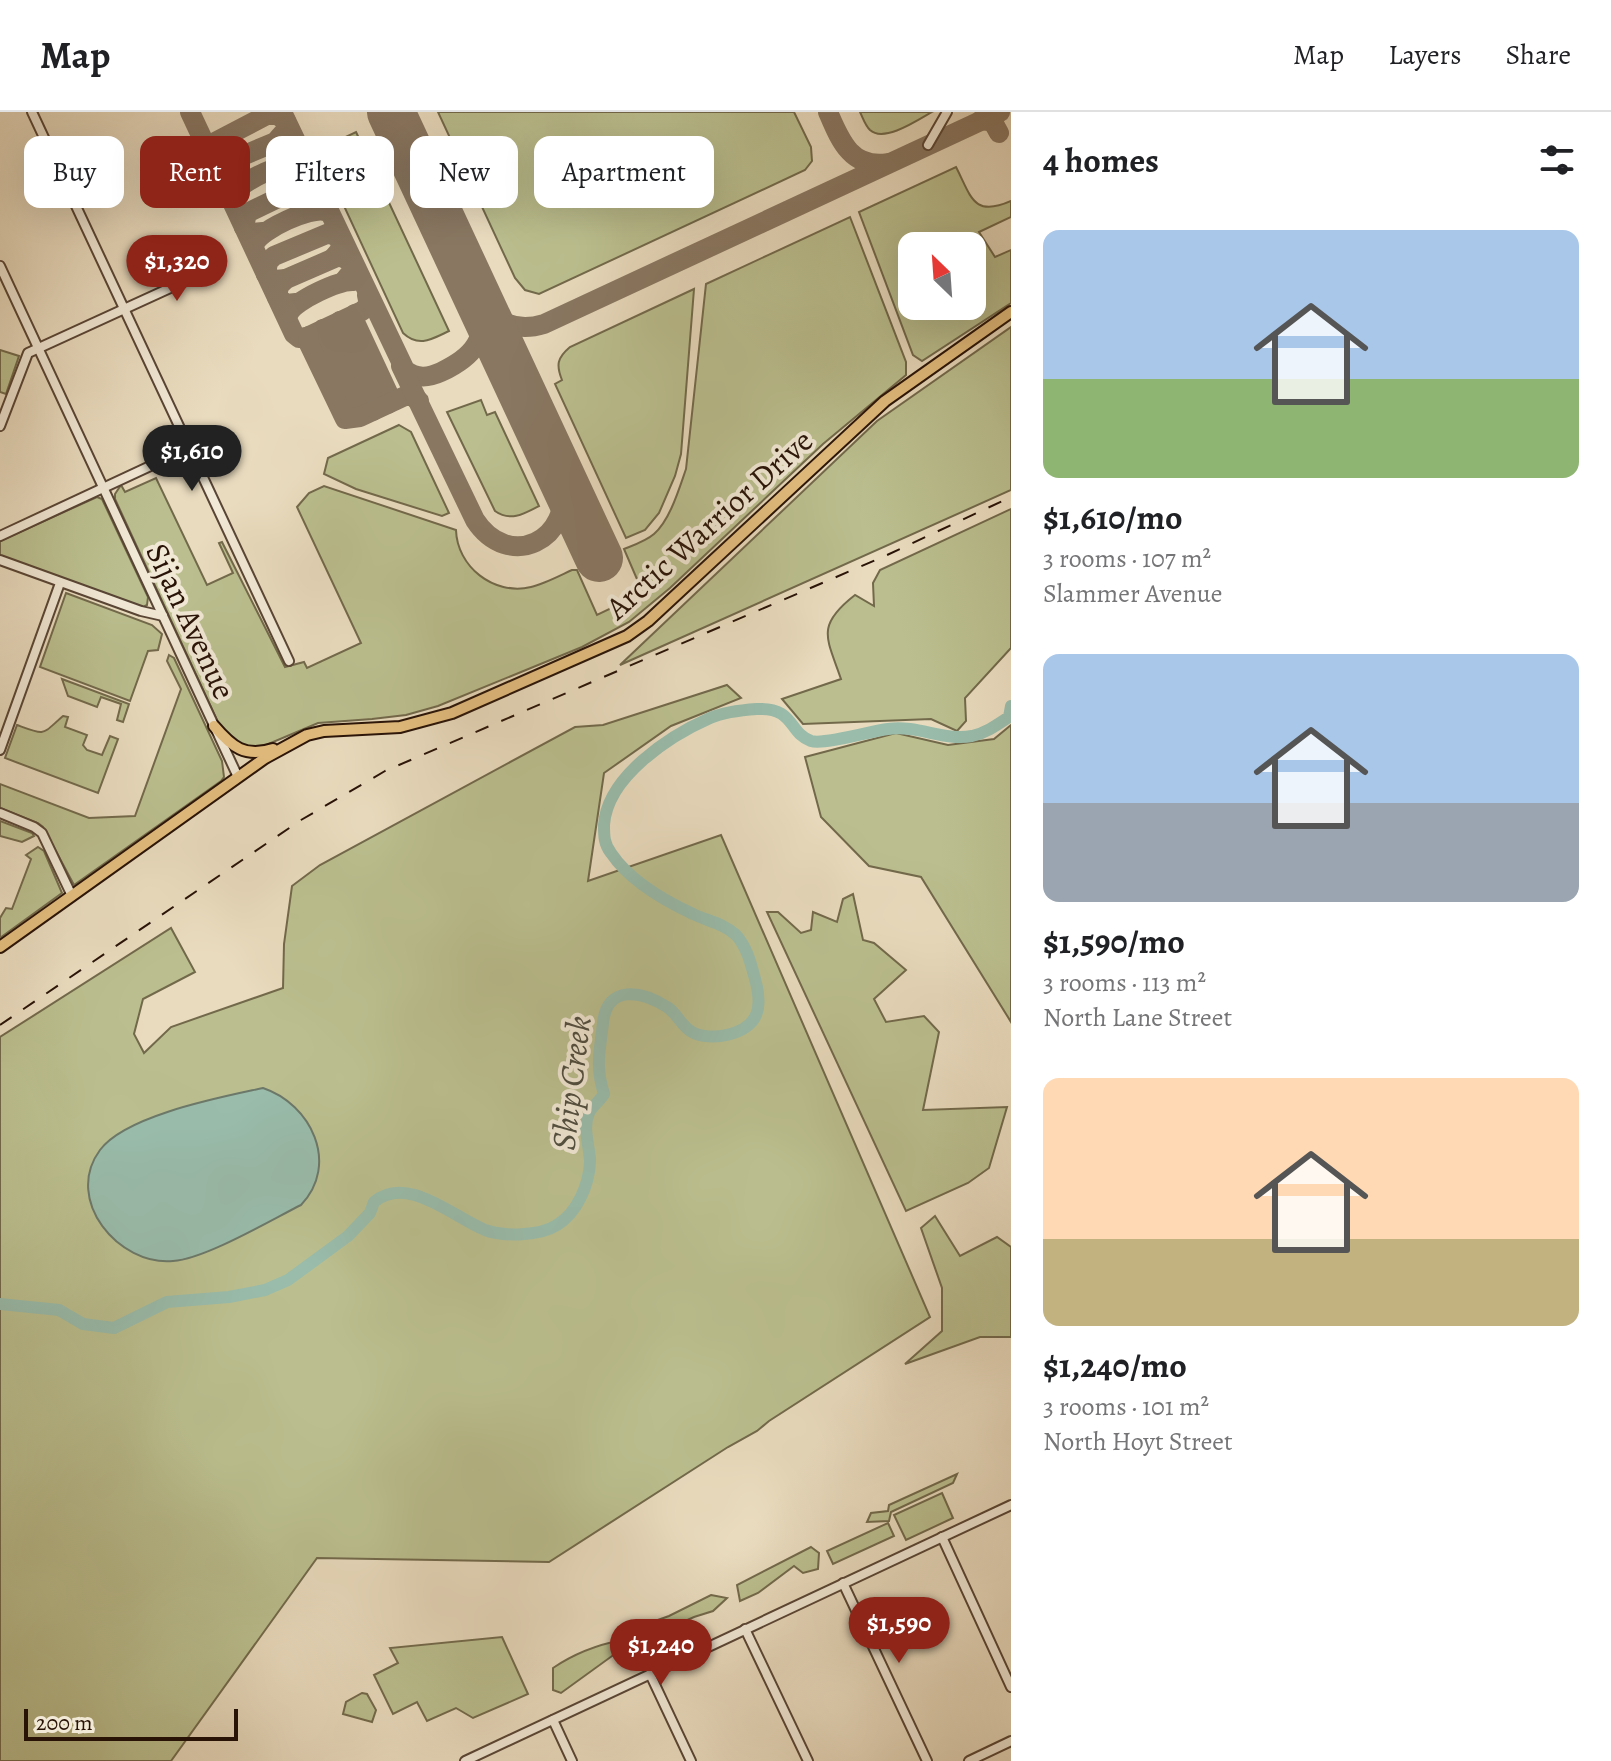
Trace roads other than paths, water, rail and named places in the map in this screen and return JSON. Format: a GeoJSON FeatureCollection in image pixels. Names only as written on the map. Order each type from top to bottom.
{"type":"FeatureCollection","features":[{"type":"Feature","properties":{"kind":"main road","name":"Arctic Warrior Drive"},"geometry":{"type":"LineString","coordinates":[[0,947],[238,777],[307,735],[324,731],[390,728],[432,719],[627,636],[648,621],[885,401],[1011,312]]}},
{"type":"Feature","properties":{"kind":"main road"},"geometry":{"type":"LineString","coordinates":[[214,726],[240,750],[252,753],[287,745]]}},
{"type":"Feature","properties":{"kind":"street"},"geometry":{"type":"LineString","coordinates":[[32,112],[289,661]]}},
{"type":"Feature","properties":{"kind":"street"},"geometry":{"type":"LineString","coordinates":[[928,145],[947,112]]}},
{"type":"Feature","properties":{"kind":"street","name":"Sijan Avenue"},"geometry":{"type":"LineString","coordinates":[[0,266],[238,777]]}},
{"type":"Feature","properties":{"kind":"street"},"geometry":{"type":"LineString","coordinates":[[0,426],[28,353],[216,267]]}},
{"type":"Feature","properties":{"kind":"street"},"geometry":{"type":"LineString","coordinates":[[0,536],[189,448]]}},
{"type":"Feature","properties":{"kind":"street"},"geometry":{"type":"LineString","coordinates":[[0,560],[141,611],[163,616]]}},
{"type":"Feature","properties":{"kind":"street"},"geometry":{"type":"LineString","coordinates":[[0,750],[60,583]]}},
{"type":"Feature","properties":{"kind":"street"},"geometry":{"type":"LineString","coordinates":[[0,813],[42,833],[72,896]]}},
{"type":"Feature","properties":{"kind":"street"},"geometry":{"type":"LineString","coordinates":[[465,1761],[1011,1505]]}},
{"type":"Feature","properties":{"kind":"street"},"geometry":{"type":"LineString","coordinates":[[942,1537],[1011,1687]]}},
{"type":"Feature","properties":{"kind":"street"},"geometry":{"type":"LineString","coordinates":[[843,1583],[927,1761]]}},
{"type":"Feature","properties":{"kind":"street"},"geometry":{"type":"LineString","coordinates":[[745,1629],[808,1761]]}},
{"type":"Feature","properties":{"kind":"street"},"geometry":{"type":"LineString","coordinates":[[650,1674],[691,1761]]}},
{"type":"Feature","properties":{"kind":"street"},"geometry":{"type":"LineString","coordinates":[[553,1720],[572,1761]]}},
{"type":"Feature","properties":{"kind":"street"},"geometry":{"type":"LineString","coordinates":[[969,1761],[1011,1741]]}},
{"type":"Feature","properties":{"kind":"waterway","name":"Ship Creek"},"geometry":{"type":"LineString","coordinates":[[0,1304],[59,1310],[83,1324],[114,1328],[167,1302],[229,1297],[265,1290],[288,1280],[348,1236],[370,1213],[374,1202],[387,1195],[401,1193],[430,1201],[493,1232],[532,1233],[557,1225],[576,1206],[587,1180],[590,1162],[586,1125],[590,1110],[604,1094],[599,1058],[603,1023],[611,1002],[627,994],[647,997],[670,1010],[692,1032],[708,1036],[728,1035],[745,1028],[752,1022],[758,1006],[750,962],[736,935],[659,896],[627,872],[609,850],[604,829],[608,807],[628,775],[659,747],[721,714],[769,709],[785,716],[804,737],[818,742],[899,728],[972,736],[987,731],[1009,717],[1011,706]]}},
{"type":"Feature","properties":{"kind":"railway"},"geometry":{"type":"LineString","coordinates":[[0,1025],[301,820],[385,771],[885,556],[1011,497]]}}]}
